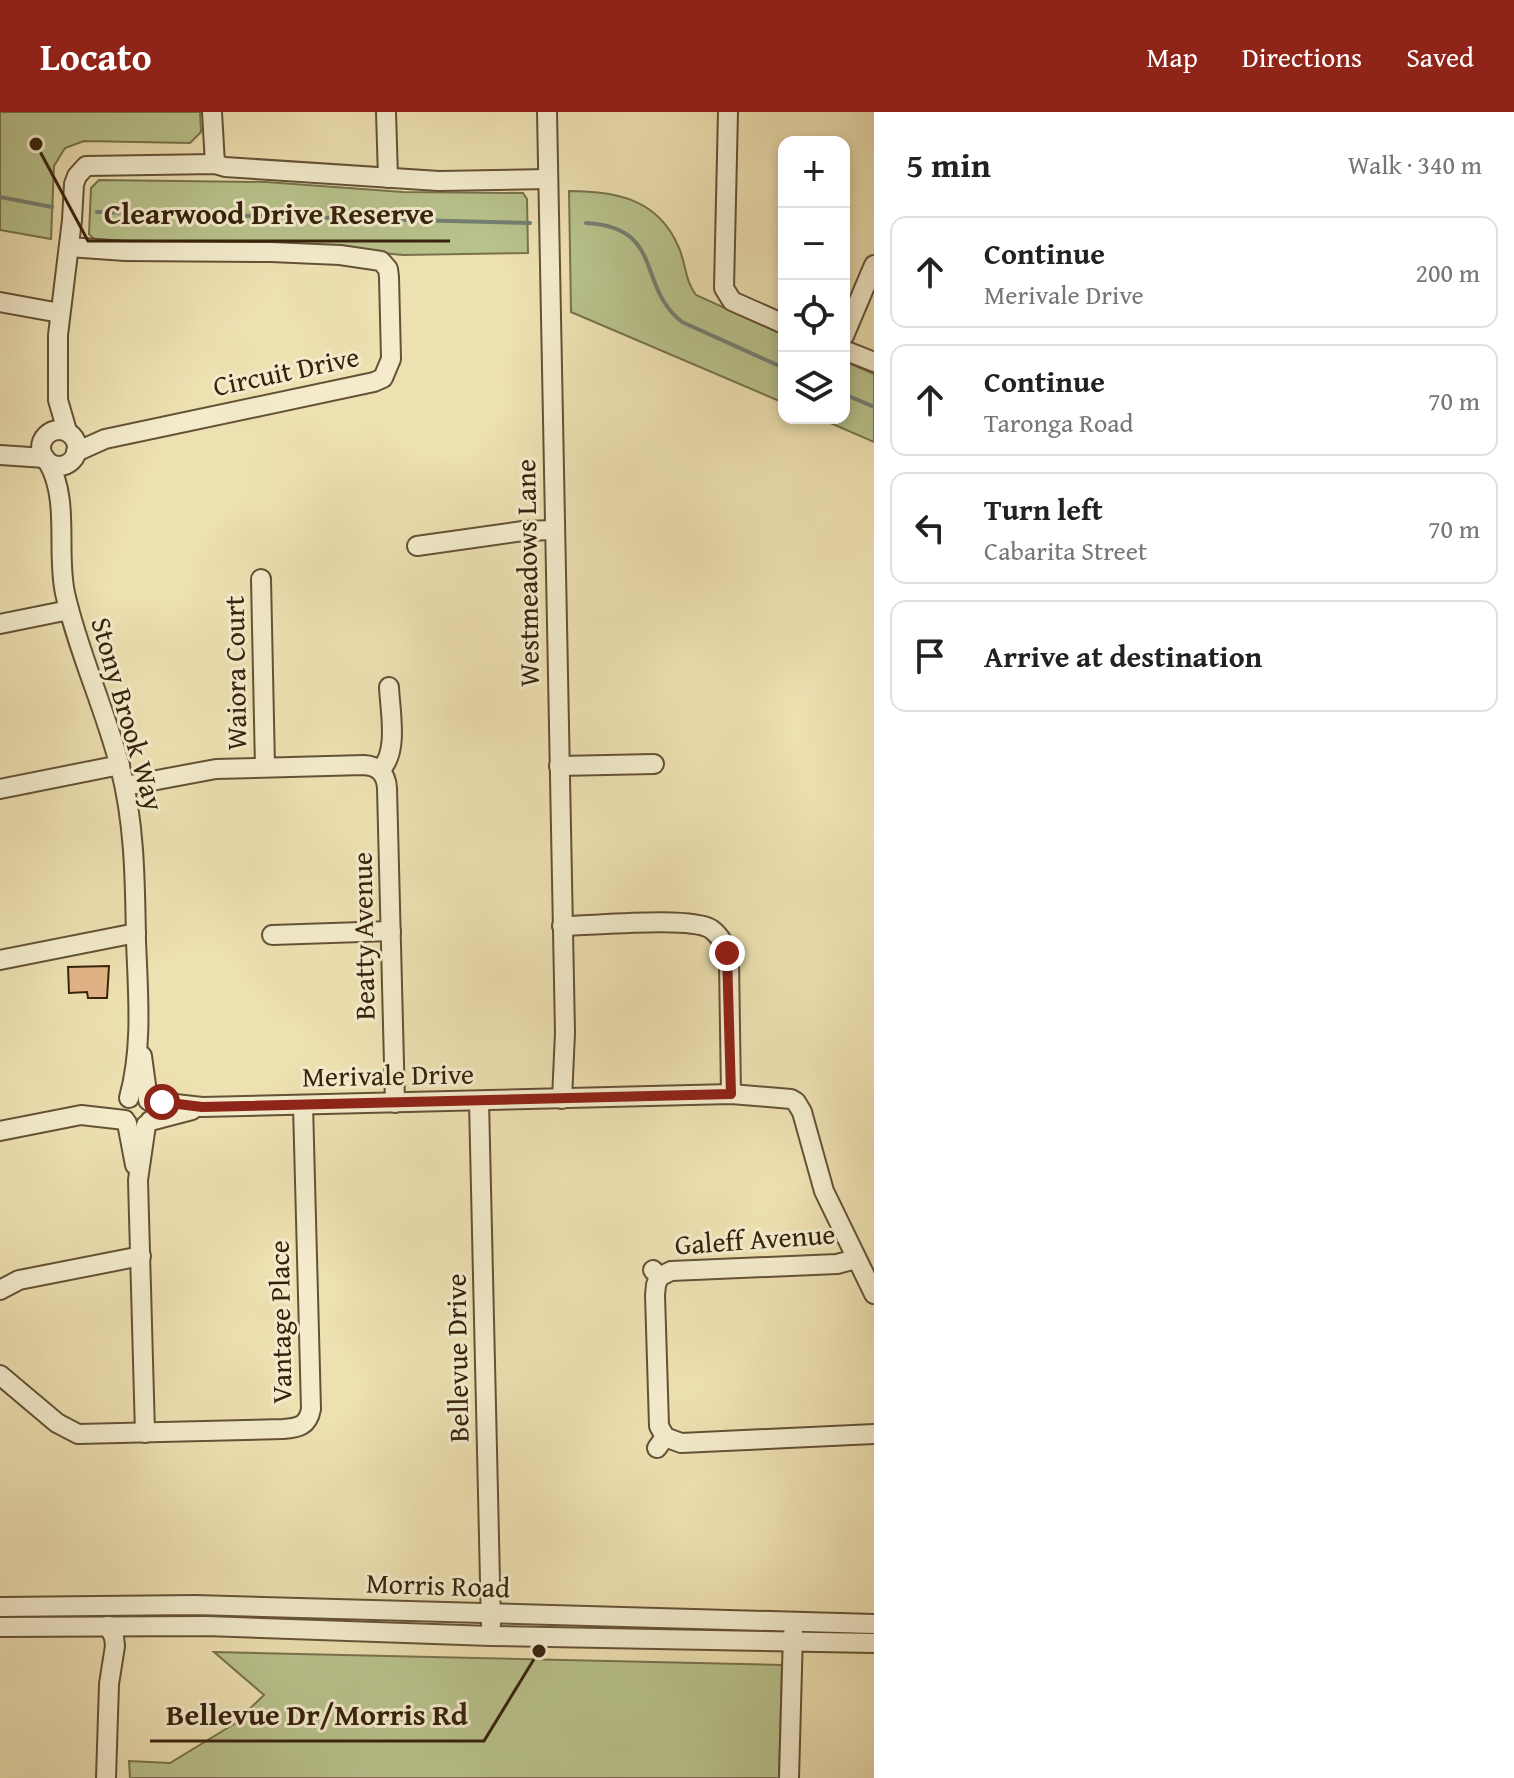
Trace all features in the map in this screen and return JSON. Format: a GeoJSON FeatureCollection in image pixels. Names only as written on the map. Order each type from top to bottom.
{"type":"FeatureCollection","features":[{"type":"Feature","properties":{"kind":"street"},"geometry":{"type":"LineString","coordinates":[[212,112],[215,164]]}},
{"type":"Feature","properties":{"kind":"street"},"geometry":{"type":"LineString","coordinates":[[386,112],[388,172]]}},
{"type":"Feature","properties":{"kind":"street","name":"Westmeadows Lane"},"geometry":{"type":"LineString","coordinates":[[547,112],[568,1099]]}},
{"type":"Feature","properties":{"kind":"street"},"geometry":{"type":"LineString","coordinates":[[728,112],[724,288],[732,301],[778,321]]}},
{"type":"Feature","properties":{"kind":"street"},"geometry":{"type":"LineString","coordinates":[[4,455],[46,460],[59,465],[71,446],[58,400],[60,313],[74,184],[86,166],[215,164],[225,167],[388,172],[439,181],[548,173]]}},
{"type":"Feature","properties":{"kind":"street","name":"Circuit Drive"},"geometry":{"type":"LineString","coordinates":[[69,247],[340,255],[381,261],[388,269],[389,277],[391,359],[387,373],[374,382],[71,446]]}},
{"type":"Feature","properties":{"kind":"street"},"geometry":{"type":"LineString","coordinates":[[850,322],[874,265]]}},
{"type":"Feature","properties":{"kind":"street"},"geometry":{"type":"LineString","coordinates":[[0,302],[60,313]]}},
{"type":"Feature","properties":{"kind":"street"},"geometry":{"type":"LineString","coordinates":[[849,352],[874,362]]}},
{"type":"Feature","properties":{"kind":"street"},"geometry":{"type":"LineString","coordinates":[[46,460],[42,448],[58,400]]}},
{"type":"Feature","properties":{"kind":"street"},"geometry":{"type":"LineString","coordinates":[[4,455],[57,430],[71,446]]}},
{"type":"Feature","properties":{"kind":"street","name":"Stony Brook Way"},"geometry":{"type":"LineString","coordinates":[[59,495],[71,446]]}},
{"type":"Feature","properties":{"kind":"street","name":"Stony Brook Way"},"geometry":{"type":"LineString","coordinates":[[46,460],[54,474],[59,495],[62,565],[69,610],[120,765],[133,839],[139,1046],[147,1080],[138,1100]]}},
{"type":"Feature","properties":{"kind":"street"},"geometry":{"type":"LineString","coordinates":[[417,546],[523,531],[554,530]]}},
{"type":"Feature","properties":{"kind":"street","name":"Waiora Court"},"geometry":{"type":"LineString","coordinates":[[261,579],[265,767]]}},
{"type":"Feature","properties":{"kind":"street"},"geometry":{"type":"LineString","coordinates":[[0,624],[69,610]]}},
{"type":"Feature","properties":{"kind":"street","name":"Beatty Avenue"},"geometry":{"type":"LineString","coordinates":[[389,687],[390,750],[387,763],[380,770],[385,776],[387,788],[395,1103]]}},
{"type":"Feature","properties":{"kind":"street"},"geometry":{"type":"LineString","coordinates":[[559,766],[654,764]]}},
{"type":"Feature","properties":{"kind":"street"},"geometry":{"type":"LineString","coordinates":[[0,789],[120,765]]}},
{"type":"Feature","properties":{"kind":"street"},"geometry":{"type":"LineString","coordinates":[[125,786],[203,770],[364,765],[380,770]]}},
{"type":"Feature","properties":{"kind":"street"},"geometry":{"type":"LineString","coordinates":[[562,926],[690,923],[714,931],[725,946],[729,961],[740,1094]]}},
{"type":"Feature","properties":{"kind":"street"},"geometry":{"type":"LineString","coordinates":[[272,935],[391,931]]}},
{"type":"Feature","properties":{"kind":"street"},"geometry":{"type":"LineString","coordinates":[[0,960],[136,933]]}},
{"type":"Feature","properties":{"kind":"street","name":"Merivale Drive"},"geometry":{"type":"LineString","coordinates":[[138,1100],[202,1107],[740,1094],[799,1096],[824,1191],[856,1259]]}},
{"type":"Feature","properties":{"kind":"street"},"geometry":{"type":"LineString","coordinates":[[0,1131],[138,1100]]}},
{"type":"Feature","properties":{"kind":"street"},"geometry":{"type":"LineString","coordinates":[[0,1375],[70,1431],[87,1435],[145,1433],[138,1180],[122,1110],[138,1100]]}},
{"type":"Feature","properties":{"kind":"street"},"geometry":{"type":"LineString","coordinates":[[138,1100],[153,1112],[148,1123],[138,1180]]}},
{"type":"Feature","properties":{"kind":"street","name":"Bellevue Drive"},"geometry":{"type":"LineString","coordinates":[[479,1101],[491,1636]]}},
{"type":"Feature","properties":{"kind":"street","name":"Vantage Place"},"geometry":{"type":"LineString","coordinates":[[145,1433],[293,1429],[302,1426],[309,1418],[303,1105]]}},
{"type":"Feature","properties":{"kind":"street","name":"Merivale Drive"},"geometry":{"type":"LineString","coordinates":[[148,1123],[202,1107]]}},
{"type":"Feature","properties":{"kind":"street"},"geometry":{"type":"LineString","coordinates":[[81,1115],[126,1121],[136,1127],[148,1123]]}},
{"type":"Feature","properties":{"kind":"street"},"geometry":{"type":"LineString","coordinates":[[0,1290],[19,1280],[141,1256]]}},
{"type":"Feature","properties":{"kind":"street"},"geometry":{"type":"LineString","coordinates":[[856,1259],[874,1294]]}},
{"type":"Feature","properties":{"kind":"street","name":"Galeff Avenue"},"geometry":{"type":"LineString","coordinates":[[856,1259],[837,1264],[656,1274],[659,1426],[661,1442],[681,1443],[874,1434]]}},
{"type":"Feature","properties":{"kind":"street"},"geometry":{"type":"LineString","coordinates":[[106,1778],[109,1684],[103,1637],[108,1626],[108,1605]]}},
{"type":"Feature","properties":{"kind":"street","name":"Morris Road"},"geometry":{"type":"LineString","coordinates":[[0,1607],[195,1605],[874,1624]]}},
{"type":"Feature","properties":{"kind":"street"},"geometry":{"type":"LineString","coordinates":[[789,1778],[793,1622]]}},
{"type":"Feature","properties":{"kind":"street","name":"Morris Road"},"geometry":{"type":"LineString","coordinates":[[0,1627],[239,1627],[491,1636],[874,1643]]}},
{"type":"Feature","properties":{"kind":"street"},"geometry":{"type":"LineString","coordinates":[[108,1747],[115,1778]]}},
{"type":"Feature","properties":{"kind":"green space"},"geometry":{"type":"Polygon","coordinates":[[[0,112],[200,112],[201,132],[190,143],[84,141],[65,148],[54,166],[51,239],[0,230],[0,112]]]}},
{"type":"Feature","properties":{"kind":"green space"},"geometry":{"type":"Polygon","coordinates":[[[99,180],[266,182],[403,192],[523,193],[527,199],[528,253],[403,255],[277,243],[95,240],[89,234],[91,188],[99,180]]]}},
{"type":"Feature","properties":{"kind":"green space"},"geometry":{"type":"Polygon","coordinates":[[[569,191],[603,193],[634,201],[660,218],[670,231],[696,295],[778,332],[778,400],[571,312],[569,191]]]}},
{"type":"Feature","properties":{"kind":"green space"},"geometry":{"type":"Polygon","coordinates":[[[850,364],[874,374],[874,442],[833,424],[850,424],[850,364]]]}},
{"type":"Feature","properties":{"kind":"green space"},"geometry":{"type":"Polygon","coordinates":[[[214,1652],[782,1665],[779,1778],[130,1778],[129,1761],[170,1763],[234,1724],[264,1695],[214,1652]]]}},
{"type":"Feature","properties":{"kind":"building"},"geometry":{"type":"Polygon","coordinates":[[[109,966],[107,998],[88,998],[87,992],[69,993],[68,967],[109,966]]]}},
{"type":"Feature","properties":{"kind":"waterway"},"geometry":{"type":"LineString","coordinates":[[0,197],[52,207]]}},
{"type":"Feature","properties":{"kind":"waterway"},"geometry":{"type":"LineString","coordinates":[[97,212],[530,223]]}},
{"type":"Feature","properties":{"kind":"waterway"},"geometry":{"type":"LineString","coordinates":[[586,223],[611,227],[628,235],[639,247],[668,308],[682,322],[778,365]]}},
{"type":"Feature","properties":{"kind":"waterway"},"geometry":{"type":"LineString","coordinates":[[850,397],[874,407]]}},
{"type":"Feature","properties":{"kind":"place","name":"Clearwood Drive Reserve"},"geometry":{"type":"Point","coordinates":[36,144]}},
{"type":"Feature","properties":{"kind":"place","name":"Bellevue Dr/Morris Rd"},"geometry":{"type":"Point","coordinates":[539,1651]}},
{"type":"Feature","properties":{"kind":"route"},"geometry":{"type":"LineString","coordinates":[[162,1102],[202,1107],[731,1094],[727,953]]}}]}
